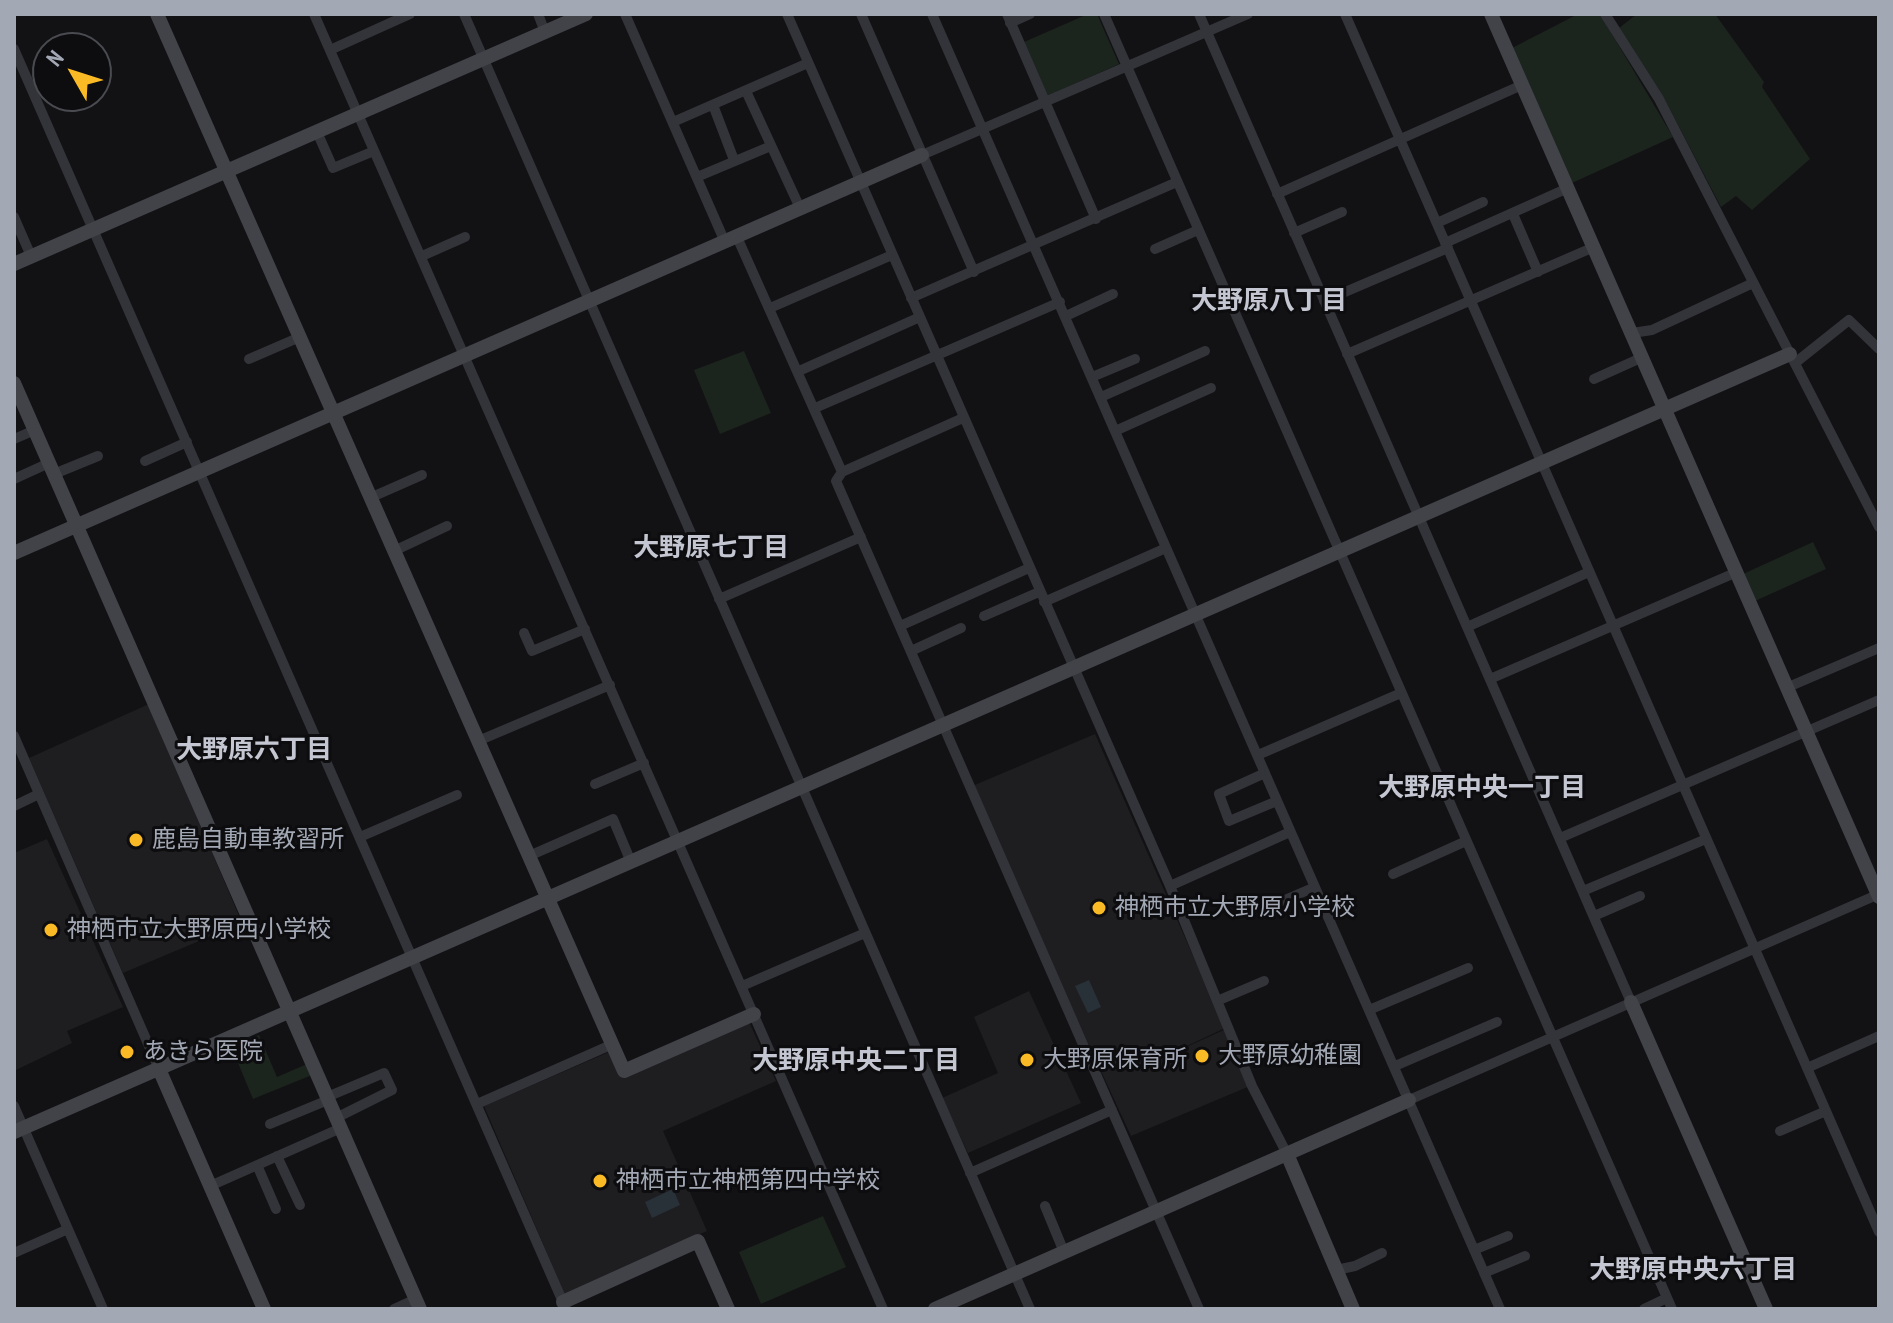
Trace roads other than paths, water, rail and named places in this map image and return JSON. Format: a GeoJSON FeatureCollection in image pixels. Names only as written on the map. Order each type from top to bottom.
{"type":"FeatureCollection","features":[{"type":"Feature","properties":{"kind":"street"},"geometry":{"type":"LineString","coordinates":[[157,14],[624,1071],[754,1014]]}},
{"type":"Feature","properties":{"kind":"street"},"geometry":{"type":"LineString","coordinates":[[314,14],[467,356],[883,1309]]}},
{"type":"Feature","properties":{"kind":"street"},"geometry":{"type":"LineString","coordinates":[[330,50],[410,14]]}},
{"type":"Feature","properties":{"kind":"street"},"geometry":{"type":"LineString","coordinates":[[464,14],[1030,1309]]}},
{"type":"Feature","properties":{"kind":"street"},"geometry":{"type":"LineString","coordinates":[[538,14],[545,32]]}},
{"type":"Feature","properties":{"kind":"street"},"geometry":{"type":"LineString","coordinates":[[14,264],[586,14]]}},
{"type":"Feature","properties":{"kind":"street"},"geometry":{"type":"LineString","coordinates":[[625,14],[697,177],[770,308],[842,472]]}},
{"type":"Feature","properties":{"kind":"street"},"geometry":{"type":"LineString","coordinates":[[787,14],[1170,886],[1252,1086],[1287,1154],[1349,1308]]}},
{"type":"Feature","properties":{"kind":"street"},"geometry":{"type":"LineString","coordinates":[[861,14],[974,272]]}},
{"type":"Feature","properties":{"kind":"street"},"geometry":{"type":"LineString","coordinates":[[932,14],[1500,1309]]}},
{"type":"Feature","properties":{"kind":"street"},"geometry":{"type":"LineString","coordinates":[[1030,14],[1008,18],[1096,219]]}},
{"type":"Feature","properties":{"kind":"street"},"geometry":{"type":"LineString","coordinates":[[1104,14],[1464,842],[1669,1304],[1644,1309]]}},
{"type":"Feature","properties":{"kind":"street"},"geometry":{"type":"LineString","coordinates":[[1199,14],[1766,1309]]}},
{"type":"Feature","properties":{"kind":"street"},"geometry":{"type":"LineString","coordinates":[[14,553],[1248,14]]}},
{"type":"Feature","properties":{"kind":"street"},"geometry":{"type":"LineString","coordinates":[[1345,14],[1879,1232]]}},
{"type":"Feature","properties":{"kind":"street"},"geometry":{"type":"LineString","coordinates":[[935,1309],[1879,895],[1491,14]]}},
{"type":"Feature","properties":{"kind":"street"},"geometry":{"type":"LineString","coordinates":[[1605,14],[1659,99],[1879,527]]}},
{"type":"Feature","properties":{"kind":"street"},"geometry":{"type":"LineString","coordinates":[[14,49],[565,1305],[698,1241],[728,1309]]}},
{"type":"Feature","properties":{"kind":"street"},"geometry":{"type":"LineString","coordinates":[[673,122],[808,63]]}},
{"type":"Feature","properties":{"kind":"street"},"geometry":{"type":"LineString","coordinates":[[1277,194],[1522,85]]}},
{"type":"Feature","properties":{"kind":"street"},"geometry":{"type":"LineString","coordinates":[[746,91],[800,208]]}},
{"type":"Feature","properties":{"kind":"street"},"geometry":{"type":"LineString","coordinates":[[713,105],[734,160]]}},
{"type":"Feature","properties":{"kind":"street"},"geometry":{"type":"LineString","coordinates":[[317,132],[333,168],[374,151]]}},
{"type":"Feature","properties":{"kind":"street"},"geometry":{"type":"LineString","coordinates":[[697,177],[771,146]]}},
{"type":"Feature","properties":{"kind":"street"},"geometry":{"type":"LineString","coordinates":[[911,298],[1177,182]]}},
{"type":"Feature","properties":{"kind":"street"},"geometry":{"type":"LineString","coordinates":[[1324,301],[1568,188]]}},
{"type":"Feature","properties":{"kind":"street"},"geometry":{"type":"LineString","coordinates":[[1437,223],[1483,202]]}},
{"type":"Feature","properties":{"kind":"street"},"geometry":{"type":"LineString","coordinates":[[1294,233],[1342,212]]}},
{"type":"Feature","properties":{"kind":"street"},"geometry":{"type":"LineString","coordinates":[[1513,214],[1538,272]]}},
{"type":"Feature","properties":{"kind":"street"},"geometry":{"type":"LineString","coordinates":[[14,217],[31,256]]}},
{"type":"Feature","properties":{"kind":"street"},"geometry":{"type":"LineString","coordinates":[[1155,249],[1198,230]]}},
{"type":"Feature","properties":{"kind":"street"},"geometry":{"type":"LineString","coordinates":[[422,256],[465,237]]}},
{"type":"Feature","properties":{"kind":"street"},"geometry":{"type":"LineString","coordinates":[[1347,354],[1594,247]]}},
{"type":"Feature","properties":{"kind":"street"},"geometry":{"type":"LineString","coordinates":[[770,308],[892,255]]}},
{"type":"Feature","properties":{"kind":"street"},"geometry":{"type":"LineString","coordinates":[[1632,333],[1652,330],[1753,283]]}},
{"type":"Feature","properties":{"kind":"street"},"geometry":{"type":"LineString","coordinates":[[1066,316],[1113,294]]}},
{"type":"Feature","properties":{"kind":"street"},"geometry":{"type":"LineString","coordinates":[[815,408],[1060,302]]}},
{"type":"Feature","properties":{"kind":"street"},"geometry":{"type":"LineString","coordinates":[[799,371],[920,317]]}},
{"type":"Feature","properties":{"kind":"street"},"geometry":{"type":"LineString","coordinates":[[19,1130],[1665,407],[1792,359],[1849,320],[1879,349]]}},
{"type":"Feature","properties":{"kind":"street"},"geometry":{"type":"LineString","coordinates":[[249,359],[300,337]]}},
{"type":"Feature","properties":{"kind":"street"},"geometry":{"type":"LineString","coordinates":[[1101,397],[1205,351]]}},
{"type":"Feature","properties":{"kind":"street"},"geometry":{"type":"LineString","coordinates":[[1594,379],[1643,357]]}},
{"type":"Feature","properties":{"kind":"street"},"geometry":{"type":"LineString","coordinates":[[1092,377],[1135,359]]}},
{"type":"Feature","properties":{"kind":"street"},"geometry":{"type":"LineString","coordinates":[[14,384],[418,1304],[394,1309]]}},
{"type":"Feature","properties":{"kind":"street"},"geometry":{"type":"LineString","coordinates":[[1115,431],[1211,388]]}},
{"type":"Feature","properties":{"kind":"street"},"geometry":{"type":"LineString","coordinates":[[963,418],[842,472],[836,481],[1199,1309]]}},
{"type":"Feature","properties":{"kind":"street"},"geometry":{"type":"LineString","coordinates":[[14,439],[35,430]]}},
{"type":"Feature","properties":{"kind":"street"},"geometry":{"type":"LineString","coordinates":[[145,461],[187,442]]}},
{"type":"Feature","properties":{"kind":"street"},"geometry":{"type":"LineString","coordinates":[[14,479],[98,456]]}},
{"type":"Feature","properties":{"kind":"street"},"geometry":{"type":"LineString","coordinates":[[372,497],[422,475]]}},
{"type":"Feature","properties":{"kind":"street"},"geometry":{"type":"LineString","coordinates":[[396,550],[447,526]]}},
{"type":"Feature","properties":{"kind":"street"},"geometry":{"type":"LineString","coordinates":[[719,599],[861,537]]}},
{"type":"Feature","properties":{"kind":"street"},"geometry":{"type":"LineString","coordinates":[[984,616],[1042,597],[1166,548]]}},
{"type":"Feature","properties":{"kind":"street"},"geometry":{"type":"LineString","coordinates":[[900,626],[1029,568]]}},
{"type":"Feature","properties":{"kind":"street"},"geometry":{"type":"LineString","coordinates":[[1467,627],[1589,572]]}},
{"type":"Feature","properties":{"kind":"street"},"geometry":{"type":"LineString","coordinates":[[1490,679],[1737,572]]}},
{"type":"Feature","properties":{"kind":"street"},"geometry":{"type":"LineString","coordinates":[[911,651],[961,628]]}},
{"type":"Feature","properties":{"kind":"street"},"geometry":{"type":"LineString","coordinates":[[524,633],[532,651],[585,629]]}},
{"type":"Feature","properties":{"kind":"street"},"geometry":{"type":"LineString","coordinates":[[1786,688],[1879,648]]}},
{"type":"Feature","properties":{"kind":"street"},"geometry":{"type":"LineString","coordinates":[[478,741],[610,685]]}},
{"type":"Feature","properties":{"kind":"street"},"geometry":{"type":"LineString","coordinates":[[1258,755],[1401,693]]}},
{"type":"Feature","properties":{"kind":"street"},"geometry":{"type":"LineString","coordinates":[[1560,838],[1879,700]]}},
{"type":"Feature","properties":{"kind":"street"},"geometry":{"type":"LineString","coordinates":[[14,736],[264,1309]]}},
{"type":"Feature","properties":{"kind":"street"},"geometry":{"type":"LineString","coordinates":[[595,784],[644,763]]}},
{"type":"Feature","properties":{"kind":"street"},"geometry":{"type":"LineString","coordinates":[[1265,773],[1219,794],[1229,821],[1277,801]]}},
{"type":"Feature","properties":{"kind":"street"},"geometry":{"type":"LineString","coordinates":[[14,806],[39,794]]}},
{"type":"Feature","properties":{"kind":"street"},"geometry":{"type":"LineString","coordinates":[[360,837],[457,795]]}},
{"type":"Feature","properties":{"kind":"street"},"geometry":{"type":"LineString","coordinates":[[529,856],[613,819],[631,862]]}},
{"type":"Feature","properties":{"kind":"street"},"geometry":{"type":"LineString","coordinates":[[1170,886],[1290,832]]}},
{"type":"Feature","properties":{"kind":"street"},"geometry":{"type":"LineString","coordinates":[[1583,891],[1706,839]]}},
{"type":"Feature","properties":{"kind":"street"},"geometry":{"type":"LineString","coordinates":[[1393,874],[1464,842]]}},
{"type":"Feature","properties":{"kind":"street"},"geometry":{"type":"LineString","coordinates":[[1271,906],[1315,887]]}},
{"type":"Feature","properties":{"kind":"street"},"geometry":{"type":"LineString","coordinates":[[1594,916],[1640,896]]}},
{"type":"Feature","properties":{"kind":"street"},"geometry":{"type":"LineString","coordinates":[[742,986],[865,933]]}},
{"type":"Feature","properties":{"kind":"street"},"geometry":{"type":"LineString","coordinates":[[1369,1010],[1468,968]]}},
{"type":"Feature","properties":{"kind":"street"},"geometry":{"type":"LineString","coordinates":[[1217,1001],[1264,981]]}},
{"type":"Feature","properties":{"kind":"street"},"geometry":{"type":"LineString","coordinates":[[1395,1066],[1497,1022]]}},
{"type":"Feature","properties":{"kind":"street"},"geometry":{"type":"LineString","coordinates":[[1807,1068],[1879,1036]]}},
{"type":"Feature","properties":{"kind":"street"},"geometry":{"type":"LineString","coordinates":[[477,1104],[613,1044]]}},
{"type":"Feature","properties":{"kind":"street"},"geometry":{"type":"LineString","coordinates":[[210,1186],[277,1156],[392,1090],[384,1073],[270,1124]]}},
{"type":"Feature","properties":{"kind":"street"},"geometry":{"type":"LineString","coordinates":[[14,1106],[19,1130],[103,1309]]}},
{"type":"Feature","properties":{"kind":"street"},"geometry":{"type":"LineString","coordinates":[[970,1173],[1112,1110]]}},
{"type":"Feature","properties":{"kind":"street"},"geometry":{"type":"LineString","coordinates":[[1780,1131],[1826,1111]]}},
{"type":"Feature","properties":{"kind":"street"},"geometry":{"type":"LineString","coordinates":[[277,1156],[300,1205]]}},
{"type":"Feature","properties":{"kind":"street"},"geometry":{"type":"LineString","coordinates":[[257,1165],[276,1209]]}},
{"type":"Feature","properties":{"kind":"street"},"geometry":{"type":"LineString","coordinates":[[1045,1206],[1064,1252]]}},
{"type":"Feature","properties":{"kind":"street"},"geometry":{"type":"LineString","coordinates":[[14,1253],[68,1229]]}},
{"type":"Feature","properties":{"kind":"street"},"geometry":{"type":"LineString","coordinates":[[1474,1250],[1508,1236]]}},
{"type":"Feature","properties":{"kind":"street"},"geometry":{"type":"LineString","coordinates":[[1336,1270],[1355,1266],[1382,1253]]}},
{"type":"Feature","properties":{"kind":"street"},"geometry":{"type":"LineString","coordinates":[[1484,1273],[1525,1256]]}},
{"type":"Feature","properties":{"kind":"place","name":"鹿島自動車教習所"},"geometry":{"type":"Point","coordinates":[136,840]}},
{"type":"Feature","properties":{"kind":"place","name":"神栖市立大野原小学校"},"geometry":{"type":"Point","coordinates":[1099,908]}},
{"type":"Feature","properties":{"kind":"place","name":"神栖市立大野原西小学校"},"geometry":{"type":"Point","coordinates":[51,930]}},
{"type":"Feature","properties":{"kind":"place","name":"あきら医院"},"geometry":{"type":"Point","coordinates":[127,1052]}},
{"type":"Feature","properties":{"kind":"place","name":"大野原幼稚園"},"geometry":{"type":"Point","coordinates":[1202,1056]}},
{"type":"Feature","properties":{"kind":"place","name":"大野原保育所"},"geometry":{"type":"Point","coordinates":[1027,1060]}},
{"type":"Feature","properties":{"kind":"place","name":"神栖市立神栖第四中学校"},"geometry":{"type":"Point","coordinates":[600,1181]}},
{"type":"Feature","properties":{"kind":"district","name":"大野原八丁目"},"geometry":{"type":"Point","coordinates":[1269,302]}},
{"type":"Feature","properties":{"kind":"district","name":"大野原七丁目"},"geometry":{"type":"Point","coordinates":[711,549]}},
{"type":"Feature","properties":{"kind":"district","name":"大野原六丁目"},"geometry":{"type":"Point","coordinates":[254,751]}},
{"type":"Feature","properties":{"kind":"district","name":"大野原中央一丁目"},"geometry":{"type":"Point","coordinates":[1482,789]}},
{"type":"Feature","properties":{"kind":"district","name":"大野原中央二丁目"},"geometry":{"type":"Point","coordinates":[856,1062]}},
{"type":"Feature","properties":{"kind":"district","name":"大野原中央六丁目"},"geometry":{"type":"Point","coordinates":[1693,1271]}}]}
